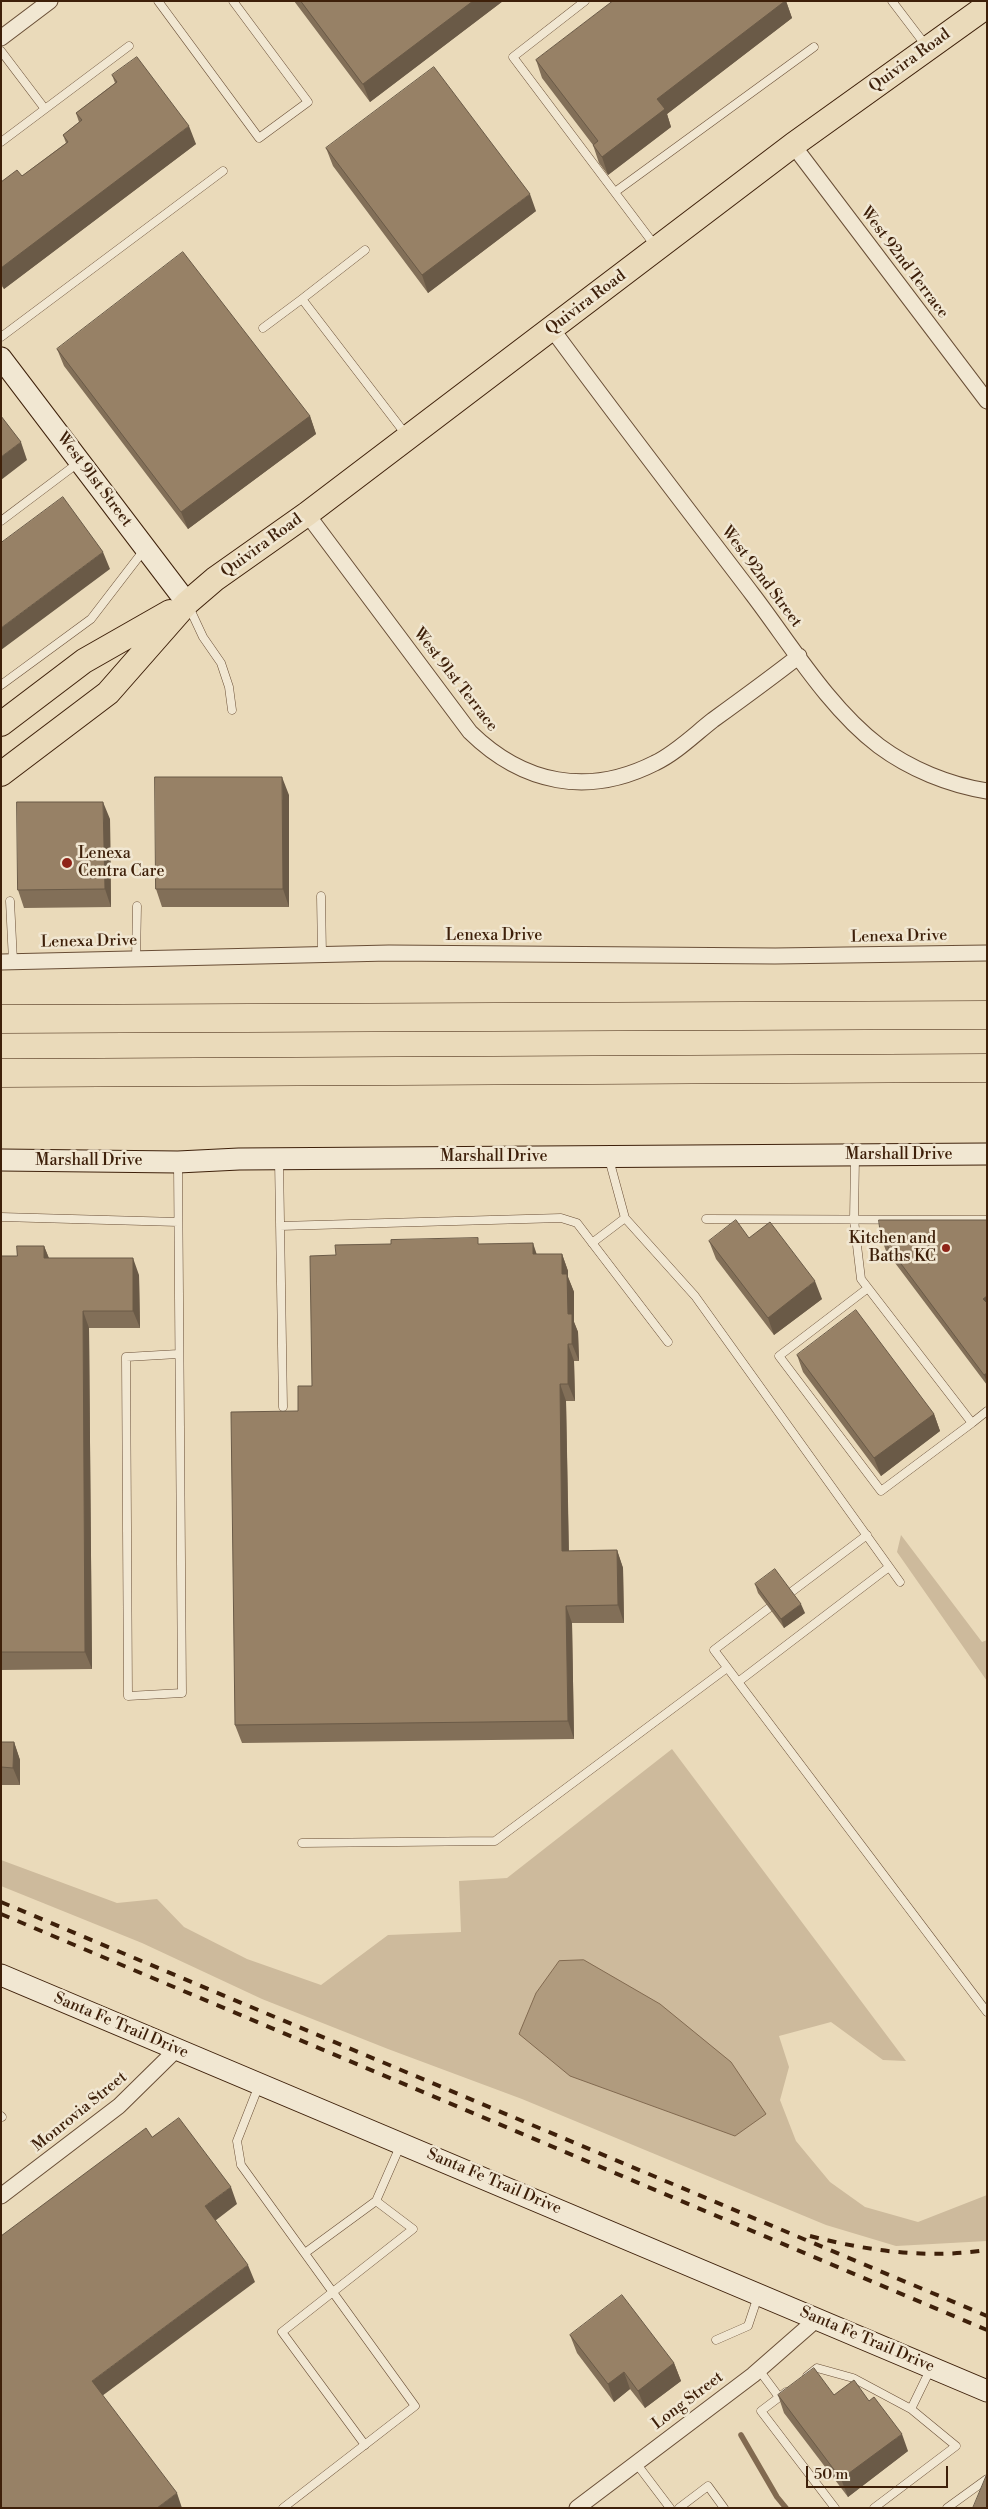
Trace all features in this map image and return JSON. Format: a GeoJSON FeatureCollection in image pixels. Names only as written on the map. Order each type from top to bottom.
{"type":"FeatureCollection","features":[{"type":"Feature","properties":{"kind":"highway"},"geometry":{"type":"LineString","coordinates":[[1,1019],[987,1015]]}},
{"type":"Feature","properties":{"kind":"highway"},"geometry":{"type":"LineString","coordinates":[[1,1073],[987,1068]]}},
{"type":"Feature","properties":{"kind":"main road","name":"Quivira Road"},"geometry":{"type":"LineString","coordinates":[[1,774],[108,693],[187,603],[215,579],[307,514],[793,145],[987,6]]}},
{"type":"Feature","properties":{"kind":"main road","name":"Quivira Road"},"geometry":{"type":"LineString","coordinates":[[1,724],[84,661],[187,603]]}},
{"type":"Feature","properties":{"kind":"street"},"geometry":{"type":"LineString","coordinates":[[1,38],[50,1]]}},
{"type":"Feature","properties":{"kind":"street","name":"West 92nd Terrace"},"geometry":{"type":"LineString","coordinates":[[793,145],[987,401]]}},
{"type":"Feature","properties":{"kind":"street","name":"West 92nd Street"},"geometry":{"type":"LineString","coordinates":[[552,329],[799,656],[851,721],[880,746],[916,768],[936,777],[987,790]]}},
{"type":"Feature","properties":{"kind":"street","name":"West 91st Street"},"geometry":{"type":"LineString","coordinates":[[1,358],[187,603]]}},
{"type":"Feature","properties":{"kind":"street","name":"West 91st Terrace"},"geometry":{"type":"LineString","coordinates":[[307,514],[470,732],[489,750],[510,764],[533,774],[558,781],[592,782],[626,776],[657,762],[799,656]]}},
{"type":"Feature","properties":{"kind":"street","name":"Lenexa Drive"},"geometry":{"type":"LineString","coordinates":[[7,961],[399,953],[775,956],[987,953]]}},
{"type":"Feature","properties":{"kind":"street","name":"Marshall Drive"},"geometry":{"type":"LineString","coordinates":[[1,1160],[178,1162],[279,1158],[987,1154]]}},
{"type":"Feature","properties":{"kind":"street","name":"Santa Fe Trail Drive"},"geometry":{"type":"LineString","coordinates":[[1,1975],[987,2391]]}},
{"type":"Feature","properties":{"kind":"street","name":"Monrovia Street"},"geometry":{"type":"LineString","coordinates":[[1,2196],[119,2106],[176,2050]]}},
{"type":"Feature","properties":{"kind":"street","name":"Long Street"},"geometry":{"type":"LineString","coordinates":[[577,2508],[758,2370],[817,2319]]}},
{"type":"Feature","properties":{"kind":"lane"},"geometry":{"type":"LineString","coordinates":[[158,1],[259,138],[308,102],[233,1]]}},
{"type":"Feature","properties":{"kind":"lane"},"geometry":{"type":"LineString","coordinates":[[585,1],[513,58],[658,248]]}},
{"type":"Feature","properties":{"kind":"lane"},"geometry":{"type":"LineString","coordinates":[[892,1],[928,48]]}},
{"type":"Feature","properties":{"kind":"lane"},"geometry":{"type":"LineString","coordinates":[[1,142],[129,46]]}},
{"type":"Feature","properties":{"kind":"lane"},"geometry":{"type":"LineString","coordinates":[[615,192],[814,47]]}},
{"type":"Feature","properties":{"kind":"lane"},"geometry":{"type":"LineString","coordinates":[[1,51],[45,109]]}},
{"type":"Feature","properties":{"kind":"lane"},"geometry":{"type":"LineString","coordinates":[[1,337],[223,171]]}},
{"type":"Feature","properties":{"kind":"lane"},"geometry":{"type":"LineString","coordinates":[[263,328],[364,250]]}},
{"type":"Feature","properties":{"kind":"lane"},"geometry":{"type":"LineString","coordinates":[[302,299],[408,438]]}},
{"type":"Feature","properties":{"kind":"lane"},"geometry":{"type":"LineString","coordinates":[[1,521],[80,461]]}},
{"type":"Feature","properties":{"kind":"lane"},"geometry":{"type":"LineString","coordinates":[[1,685],[91,619],[145,548]]}},
{"type":"Feature","properties":{"kind":"lane"},"geometry":{"type":"LineString","coordinates":[[187,603],[203,637],[221,663],[229,687],[232,710]]}},
{"type":"Feature","properties":{"kind":"lane"},"geometry":{"type":"LineString","coordinates":[[321,896],[322,955]]}},
{"type":"Feature","properties":{"kind":"lane"},"geometry":{"type":"LineString","coordinates":[[7,961],[10,901]]}},
{"type":"Feature","properties":{"kind":"lane"},"geometry":{"type":"LineString","coordinates":[[136,906],[136,959]]}},
{"type":"Feature","properties":{"kind":"lane"},"geometry":{"type":"LineString","coordinates":[[855,1155],[854,1220],[861,1279],[972,1423]]}},
{"type":"Feature","properties":{"kind":"lane"},"geometry":{"type":"LineString","coordinates":[[608,1156],[625,1218],[695,1296],[900,1582]]}},
{"type":"Feature","properties":{"kind":"lane"},"geometry":{"type":"LineString","coordinates":[[279,1158],[283,1407]]}},
{"type":"Feature","properties":{"kind":"lane"},"geometry":{"type":"LineString","coordinates":[[178,1162],[182,1693],[128,1696],[126,1357],[178,1354]]}},
{"type":"Feature","properties":{"kind":"lane"},"geometry":{"type":"LineString","coordinates":[[1,1217],[178,1222]]}},
{"type":"Feature","properties":{"kind":"lane"},"geometry":{"type":"LineString","coordinates":[[280,1226],[561,1218],[577,1223],[668,1342]]}},
{"type":"Feature","properties":{"kind":"lane"},"geometry":{"type":"LineString","coordinates":[[592,1244],[625,1218]]}},
{"type":"Feature","properties":{"kind":"lane"},"geometry":{"type":"LineString","coordinates":[[706,1219],[987,1220]]}},
{"type":"Feature","properties":{"kind":"lane"},"geometry":{"type":"LineString","coordinates":[[868,1288],[779,1356],[881,1491],[987,1411]]}},
{"type":"Feature","properties":{"kind":"lane"},"geometry":{"type":"LineString","coordinates":[[790,1593],[867,1535]]}},
{"type":"Feature","properties":{"kind":"lane"},"geometry":{"type":"LineString","coordinates":[[738,1682],[889,1567]]}},
{"type":"Feature","properties":{"kind":"lane"},"geometry":{"type":"LineString","coordinates":[[770,1608],[714,1650],[987,2012]]}},
{"type":"Feature","properties":{"kind":"lane"},"geometry":{"type":"LineString","coordinates":[[302,1843],[495,1841],[727,1668]]}},
{"type":"Feature","properties":{"kind":"lane"},"geometry":{"type":"LineString","coordinates":[[259,2085],[237,2141],[241,2165],[415,2406],[283,2508]]}},
{"type":"Feature","properties":{"kind":"lane"},"geometry":{"type":"LineString","coordinates":[[305,2253],[376,2201],[401,2144]]}},
{"type":"Feature","properties":{"kind":"lane"},"geometry":{"type":"LineString","coordinates":[[365,2445],[282,2332],[413,2229],[376,2201]]}},
{"type":"Feature","properties":{"kind":"lane"},"geometry":{"type":"LineString","coordinates":[[716,2340],[748,2326],[759,2294]]}},
{"type":"Feature","properties":{"kind":"lane"},"geometry":{"type":"LineString","coordinates":[[911,2409],[931,2367]]}},
{"type":"Feature","properties":{"kind":"lane"},"geometry":{"type":"LineString","coordinates":[[802,2380],[818,2368],[853,2378],[911,2409],[956,2446],[874,2508]]}},
{"type":"Feature","properties":{"kind":"lane"},"geometry":{"type":"LineString","coordinates":[[758,2370],[779,2397]]}},
{"type":"Feature","properties":{"kind":"lane"},"geometry":{"type":"LineString","coordinates":[[795,2386],[761,2411],[835,2508]]}},
{"type":"Feature","properties":{"kind":"lane"},"geometry":{"type":"LineString","coordinates":[[636,2463],[670,2508]]}},
{"type":"Feature","properties":{"kind":"lane"},"geometry":{"type":"LineString","coordinates":[[947,2508],[987,2479]]}},
{"type":"Feature","properties":{"kind":"lane"},"geometry":{"type":"LineString","coordinates":[[679,2508],[708,2486],[724,2508]]}},
{"type":"Feature","properties":{"kind":"shaded area"},"geometry":{"type":"Polygon","coordinates":[[[901,1535],[982,1642],[987,1640],[987,1681],[897,1552],[901,1535]]]}},
{"type":"Feature","properties":{"kind":"shaded area"},"geometry":{"type":"Polygon","coordinates":[[[672,1749],[906,2061],[883,2060],[831,2022],[779,2036],[789,2067],[780,2100],[796,2141],[830,2182],[865,2207],[918,2222],[987,2195],[987,2241],[896,2246],[826,2225],[522,2099],[262,1999],[142,1943],[1,1886],[1,1860],[117,1903],[157,1899],[184,1927],[247,1959],[321,1985],[388,1935],[461,1932],[459,1881],[507,1878],[672,1749]]]}},
{"type":"Feature","properties":{"kind":"shaded area"},"geometry":{"type":"Polygon","coordinates":[[[584,1960],[660,2004],[731,2062],[766,2114],[735,2136],[570,2076],[519,2034],[536,1993],[559,1961],[584,1960]]]}},
{"type":"Feature","properties":{"kind":"building"},"geometry":{"type":"Polygon","coordinates":[[[301,1],[473,1],[363,84],[301,1]]]}},
{"type":"Feature","properties":{"kind":"building"},"geometry":{"type":"Polygon","coordinates":[[[613,1],[785,1],[657,99],[665,109],[602,157],[593,145],[598,141],[536,60],[613,1]]]}},
{"type":"Feature","properties":{"kind":"building"},"geometry":{"type":"Polygon","coordinates":[[[137,57],[189,126],[1,268],[1,182],[17,170],[22,176],[68,142],[63,135],[82,120],[76,113],[117,82],[112,75],[137,57]]]}},
{"type":"Feature","properties":{"kind":"building"},"geometry":{"type":"Polygon","coordinates":[[[434,67],[530,194],[422,275],[326,148],[434,67]]]}},
{"type":"Feature","properties":{"kind":"building"},"geometry":{"type":"Polygon","coordinates":[[[183,252],[310,416],[181,512],[57,349],[183,252]]]}},
{"type":"Feature","properties":{"kind":"building"},"geometry":{"type":"Polygon","coordinates":[[[1,416],[21,442],[1,457],[1,416]]]}},
{"type":"Feature","properties":{"kind":"building"},"geometry":{"type":"Polygon","coordinates":[[[63,497],[103,552],[1,628],[1,543],[63,497]]]}},
{"type":"Feature","properties":{"kind":"building"},"geometry":{"type":"Polygon","coordinates":[[[155,777],[282,777],[283,889],[156,889],[155,777]]]}},
{"type":"Feature","properties":{"kind":"building","name":"Lenexa Centra Care"},"geometry":{"type":"Polygon","coordinates":[[[17,802],[103,802],[105,889],[18,890],[17,802]]]}},
{"type":"Feature","properties":{"kind":"building"},"geometry":{"type":"Polygon","coordinates":[[[736,1220],[749,1238],[770,1222],[815,1281],[768,1318],[709,1241],[736,1220]]]}},
{"type":"Feature","properties":{"kind":"building"},"geometry":{"type":"Polygon","coordinates":[[[879,1220],[987,1220],[987,1296],[983,1299],[987,1303],[987,1373],[984,1375],[881,1237],[879,1220]]]}},
{"type":"Feature","properties":{"kind":"building"},"geometry":{"type":"Polygon","coordinates":[[[478,1238],[478,1244],[533,1243],[533,1254],[562,1254],[562,1274],[567,1274],[568,1314],[572,1314],[572,1344],[568,1344],[568,1384],[560,1384],[562,1551],[617,1550],[618,1605],[566,1606],[568,1721],[235,1725],[231,1412],[298,1411],[298,1386],[312,1386],[310,1256],[336,1255],[335,1245],[391,1244],[391,1240],[478,1238]]]}},
{"type":"Feature","properties":{"kind":"building"},"geometry":{"type":"Polygon","coordinates":[[[17,1246],[44,1246],[44,1258],[133,1258],[133,1311],[83,1311],[85,1652],[1,1652],[1,1256],[17,1256],[17,1246]]]}},
{"type":"Feature","properties":{"kind":"building"},"geometry":{"type":"Polygon","coordinates":[[[856,1310],[934,1414],[874,1458],[797,1355],[856,1310]]]}},
{"type":"Feature","properties":{"kind":"building"},"geometry":{"type":"Polygon","coordinates":[[[775,1569],[801,1604],[781,1619],[755,1584],[775,1569]]]}},
{"type":"Feature","properties":{"kind":"building"},"geometry":{"type":"Polygon","coordinates":[[[1,1742],[14,1742],[13,1768],[1,1767],[1,1742]]]}},
{"type":"Feature","properties":{"kind":"building"},"geometry":{"type":"Polygon","coordinates":[[[179,2118],[231,2187],[205,2206],[248,2265],[92,2381],[177,2493],[157,2508],[1,2508],[1,2236],[146,2128],[152,2137],[179,2118]]]}},
{"type":"Feature","properties":{"kind":"building"},"geometry":{"type":"Polygon","coordinates":[[[622,2295],[674,2363],[638,2391],[624,2372],[608,2384],[570,2335],[622,2295]]]}},
{"type":"Feature","properties":{"kind":"building"},"geometry":{"type":"Polygon","coordinates":[[[814,2368],[834,2395],[854,2380],[869,2401],[874,2397],[902,2434],[841,2479],[778,2395],[814,2368]]]}},
{"type":"Feature","properties":{"kind":"building"},"geometry":{"type":"Polygon","coordinates":[[[987,2474],[987,2508],[973,2508],[987,2474]]]}},
{"type":"Feature","properties":{"kind":"waterway"},"geometry":{"type":"LineString","coordinates":[[741,2435],[777,2497],[786,2508]]}},
{"type":"Feature","properties":{"kind":"railway"},"geometry":{"type":"LineString","coordinates":[[1,1902],[987,2316]]}},
{"type":"Feature","properties":{"kind":"railway"},"geometry":{"type":"LineString","coordinates":[[1,1914],[987,2330]]}},
{"type":"Feature","properties":{"kind":"railway"},"geometry":{"type":"LineString","coordinates":[[810,2236],[854,2246],[898,2252],[942,2254],[987,2250]]}},
{"type":"Feature","properties":{"kind":"place","name":"Lenexa Centra Care"},"geometry":{"type":"Point","coordinates":[67,863]}},
{"type":"Feature","properties":{"kind":"place","name":"Kitchen and Baths KC"},"geometry":{"type":"Point","coordinates":[946,1248]}}]}
